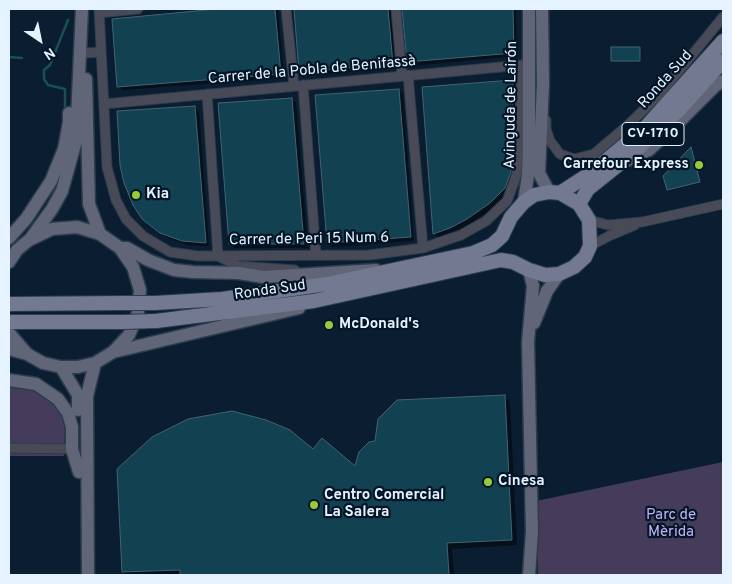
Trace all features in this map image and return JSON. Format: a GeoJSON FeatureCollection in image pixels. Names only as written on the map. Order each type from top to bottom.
{"type":"FeatureCollection","features":[{"type":"Feature","properties":{"kind":"main road"},"geometry":{"type":"LineString","coordinates":[[30,240],[62,191],[73,156],[76,141],[80,37],[83,9]]}},
{"type":"Feature","properties":{"kind":"main road"},"geometry":{"type":"LineString","coordinates":[[83,9],[89,204],[100,234]]}},
{"type":"Feature","properties":{"kind":"main road","name":"Avinguda de Lairón"},"geometry":{"type":"LineString","coordinates":[[524,202],[530,139],[529,9]]}},
{"type":"Feature","properties":{"kind":"main road","name":"Avinguda de Lairón"},"geometry":{"type":"LineString","coordinates":[[542,9],[543,84],[539,173],[554,192]]}},
{"type":"Feature","properties":{"kind":"main road"},"geometry":{"type":"LineString","coordinates":[[702,63],[723,35]]}},
{"type":"Feature","properties":{"kind":"main road"},"geometry":{"type":"LineString","coordinates":[[9,238],[40,200],[52,180],[64,149],[69,122],[72,55],[80,37]]}},
{"type":"Feature","properties":{"kind":"main road","name":"Ronda Sud"},"geometry":{"type":"LineString","coordinates":[[11,304],[155,303],[222,299],[327,284],[473,253],[492,245],[502,236],[511,216],[524,202],[534,195],[554,192],[591,173],[622,148],[645,128],[723,41]]}},
{"type":"Feature","properties":{"kind":"main road","name":"Ronda Sud"},"geometry":{"type":"LineString","coordinates":[[580,204],[588,189],[622,163],[677,112],[723,61]]}},
{"type":"Feature","properties":{"kind":"main road"},"geometry":{"type":"LineString","coordinates":[[622,163],[649,150],[715,86],[723,81]]}},
{"type":"Feature","properties":{"kind":"main road"},"geometry":{"type":"LineString","coordinates":[[528,342],[547,290],[559,274],[574,267],[584,257],[590,246],[589,220],[580,204],[554,192]]}},
{"type":"Feature","properties":{"kind":"main road"},"geometry":{"type":"LineString","coordinates":[[9,262],[18,250],[30,240],[52,229],[77,228],[100,234],[120,248],[133,267],[140,290],[138,313],[129,335],[113,352],[95,363],[78,367],[61,367],[43,363],[27,354],[9,349]]}},
{"type":"Feature","properties":{"kind":"main road"},"geometry":{"type":"LineString","coordinates":[[120,248],[127,248],[148,260],[174,270],[193,272],[239,272],[263,277],[388,270]]}},
{"type":"Feature","properties":{"kind":"main road","name":"Ronda Sud"},"geometry":{"type":"LineString","coordinates":[[10,326],[65,322],[156,321],[314,301],[501,260],[513,262],[545,275],[559,274]]}},
{"type":"Feature","properties":{"kind":"main road"},"geometry":{"type":"LineString","coordinates":[[529,270],[533,286],[528,342],[532,535],[535,575]]}},
{"type":"Feature","properties":{"kind":"main road"},"geometry":{"type":"LineString","coordinates":[[113,352],[296,309],[314,301]]}},
{"type":"Feature","properties":{"kind":"main road"},"geometry":{"type":"LineString","coordinates":[[10,326],[27,354]]}},
{"type":"Feature","properties":{"kind":"main road"},"geometry":{"type":"LineString","coordinates":[[88,575],[87,396],[95,363]]}},
{"type":"Feature","properties":{"kind":"main road"},"geometry":{"type":"LineString","coordinates":[[61,367],[78,395],[80,575]]}},
{"type":"Feature","properties":{"kind":"main road"},"geometry":{"type":"LineString","coordinates":[[9,380],[36,384],[58,399],[68,414],[72,427],[72,449],[79,472]]}},
{"type":"Feature","properties":{"kind":"main road"},"geometry":{"type":"LineString","coordinates":[[529,575],[532,535]]}},
{"type":"Feature","properties":{"kind":"street"},"geometry":{"type":"LineString","coordinates":[[99,11],[138,9]]}},
{"type":"Feature","properties":{"kind":"street"},"geometry":{"type":"LineString","coordinates":[[286,9],[298,86],[316,255]]}},
{"type":"Feature","properties":{"kind":"street"},"geometry":{"type":"LineString","coordinates":[[396,9],[423,248]]}},
{"type":"Feature","properties":{"kind":"street","name":"Carrer de Peri 15 Num 6"},"geometry":{"type":"LineString","coordinates":[[99,11],[107,167],[116,200],[126,219],[143,236],[170,252],[198,256],[369,255],[423,248],[461,235],[486,221],[507,201]]}},
{"type":"Feature","properties":{"kind":"street"},"geometry":{"type":"LineString","coordinates":[[543,84],[547,109],[546,129],[550,141],[560,154],[574,159],[594,154],[627,126],[661,93],[723,17]]}},
{"type":"Feature","properties":{"kind":"street"},"geometry":{"type":"LineString","coordinates":[[85,52],[101,52]]}},
{"type":"Feature","properties":{"kind":"street","name":"Carrer de la Pobla de Benifassà"},"geometry":{"type":"LineString","coordinates":[[104,104],[522,65]]}},
{"type":"Feature","properties":{"kind":"street","name":"Avinguda de Lairón"},"geometry":{"type":"LineString","coordinates":[[507,201],[517,174],[522,65]]}},
{"type":"Feature","properties":{"kind":"street"},"geometry":{"type":"LineString","coordinates":[[207,94],[218,256],[238,266],[335,272]]}},
{"type":"Feature","properties":{"kind":"street"},"geometry":{"type":"LineString","coordinates":[[589,220],[608,224],[642,222],[723,204]]}},
{"type":"Feature","properties":{"kind":"street"},"geometry":{"type":"LineString","coordinates":[[590,246],[642,222]]}},
{"type":"Feature","properties":{"kind":"street"},"geometry":{"type":"LineString","coordinates":[[9,448],[72,449]]}},
{"type":"Feature","properties":{"kind":"green space"},"geometry":{"type":"Polygon","coordinates":[[[9,386],[19,386],[37,391],[51,401],[62,416],[65,430],[64,456],[9,456],[9,386]]]}},
{"type":"Feature","properties":{"kind":"green space","name":"Parc de Mèrida"},"geometry":{"type":"Polygon","coordinates":[[[723,462],[723,575],[538,575],[536,501],[723,462]]]}},
{"type":"Feature","properties":{"kind":"building"},"geometry":{"type":"Polygon","coordinates":[[[217,9],[275,9],[281,74],[117,87],[112,19],[217,9]]]}},
{"type":"Feature","properties":{"kind":"building"},"geometry":{"type":"Polygon","coordinates":[[[294,9],[388,9],[393,64],[299,72],[294,9]]]}},
{"type":"Feature","properties":{"kind":"building"},"geometry":{"type":"Polygon","coordinates":[[[402,9],[513,9],[514,53],[407,62],[402,9]]]}},
{"type":"Feature","properties":{"kind":"building"},"geometry":{"type":"Polygon","coordinates":[[[611,47],[640,47],[640,61],[611,61],[611,47]]]}},
{"type":"Feature","properties":{"kind":"building"},"geometry":{"type":"Polygon","coordinates":[[[513,80],[511,172],[505,188],[490,203],[467,219],[433,234],[422,87],[513,80]]]}},
{"type":"Feature","properties":{"kind":"building"},"geometry":{"type":"Polygon","coordinates":[[[399,89],[411,237],[327,243],[315,95],[399,89]]]}},
{"type":"Feature","properties":{"kind":"building"},"geometry":{"type":"Polygon","coordinates":[[[292,98],[304,244],[229,244],[218,103],[292,98]]]}},
{"type":"Feature","properties":{"kind":"building"},"geometry":{"type":"Polygon","coordinates":[[[195,106],[206,243],[182,241],[160,233],[142,219],[133,205],[124,183],[120,165],[117,111],[195,106]]]}},
{"type":"Feature","properties":{"kind":"building"},"geometry":{"type":"Polygon","coordinates":[[[691,147],[700,182],[667,190],[663,176],[691,147]]]}},
{"type":"Feature","properties":{"kind":"building","name":"Centro Comercial La Salera"},"geometry":{"type":"Polygon","coordinates":[[[505,395],[512,540],[447,543],[449,575],[180,575],[180,570],[122,572],[117,469],[152,437],[188,419],[232,411],[266,420],[290,430],[313,449],[322,438],[355,466],[359,452],[369,442],[375,441],[378,419],[397,400],[505,395]]]}},
{"type":"Feature","properties":{"kind":"waterway"},"geometry":{"type":"LineString","coordinates":[[65,110],[65,89],[48,85],[44,79],[44,70],[50,65],[68,20]]}},
{"type":"Feature","properties":{"kind":"waterway"},"geometry":{"type":"LineString","coordinates":[[9,57],[22,58]]}},
{"type":"Feature","properties":{"kind":"place","name":"Carrefour Express"},"geometry":{"type":"Point","coordinates":[699,165]}},
{"type":"Feature","properties":{"kind":"place","name":"Kia"},"geometry":{"type":"Point","coordinates":[136,195]}},
{"type":"Feature","properties":{"kind":"place","name":"McDonald's"},"geometry":{"type":"Point","coordinates":[329,325]}},
{"type":"Feature","properties":{"kind":"place","name":"Cinesa"},"geometry":{"type":"Point","coordinates":[488,482]}},
{"type":"Feature","properties":{"kind":"place","name":"Centro Comercial La Salera"},"geometry":{"type":"Point","coordinates":[314,505]}}]}
